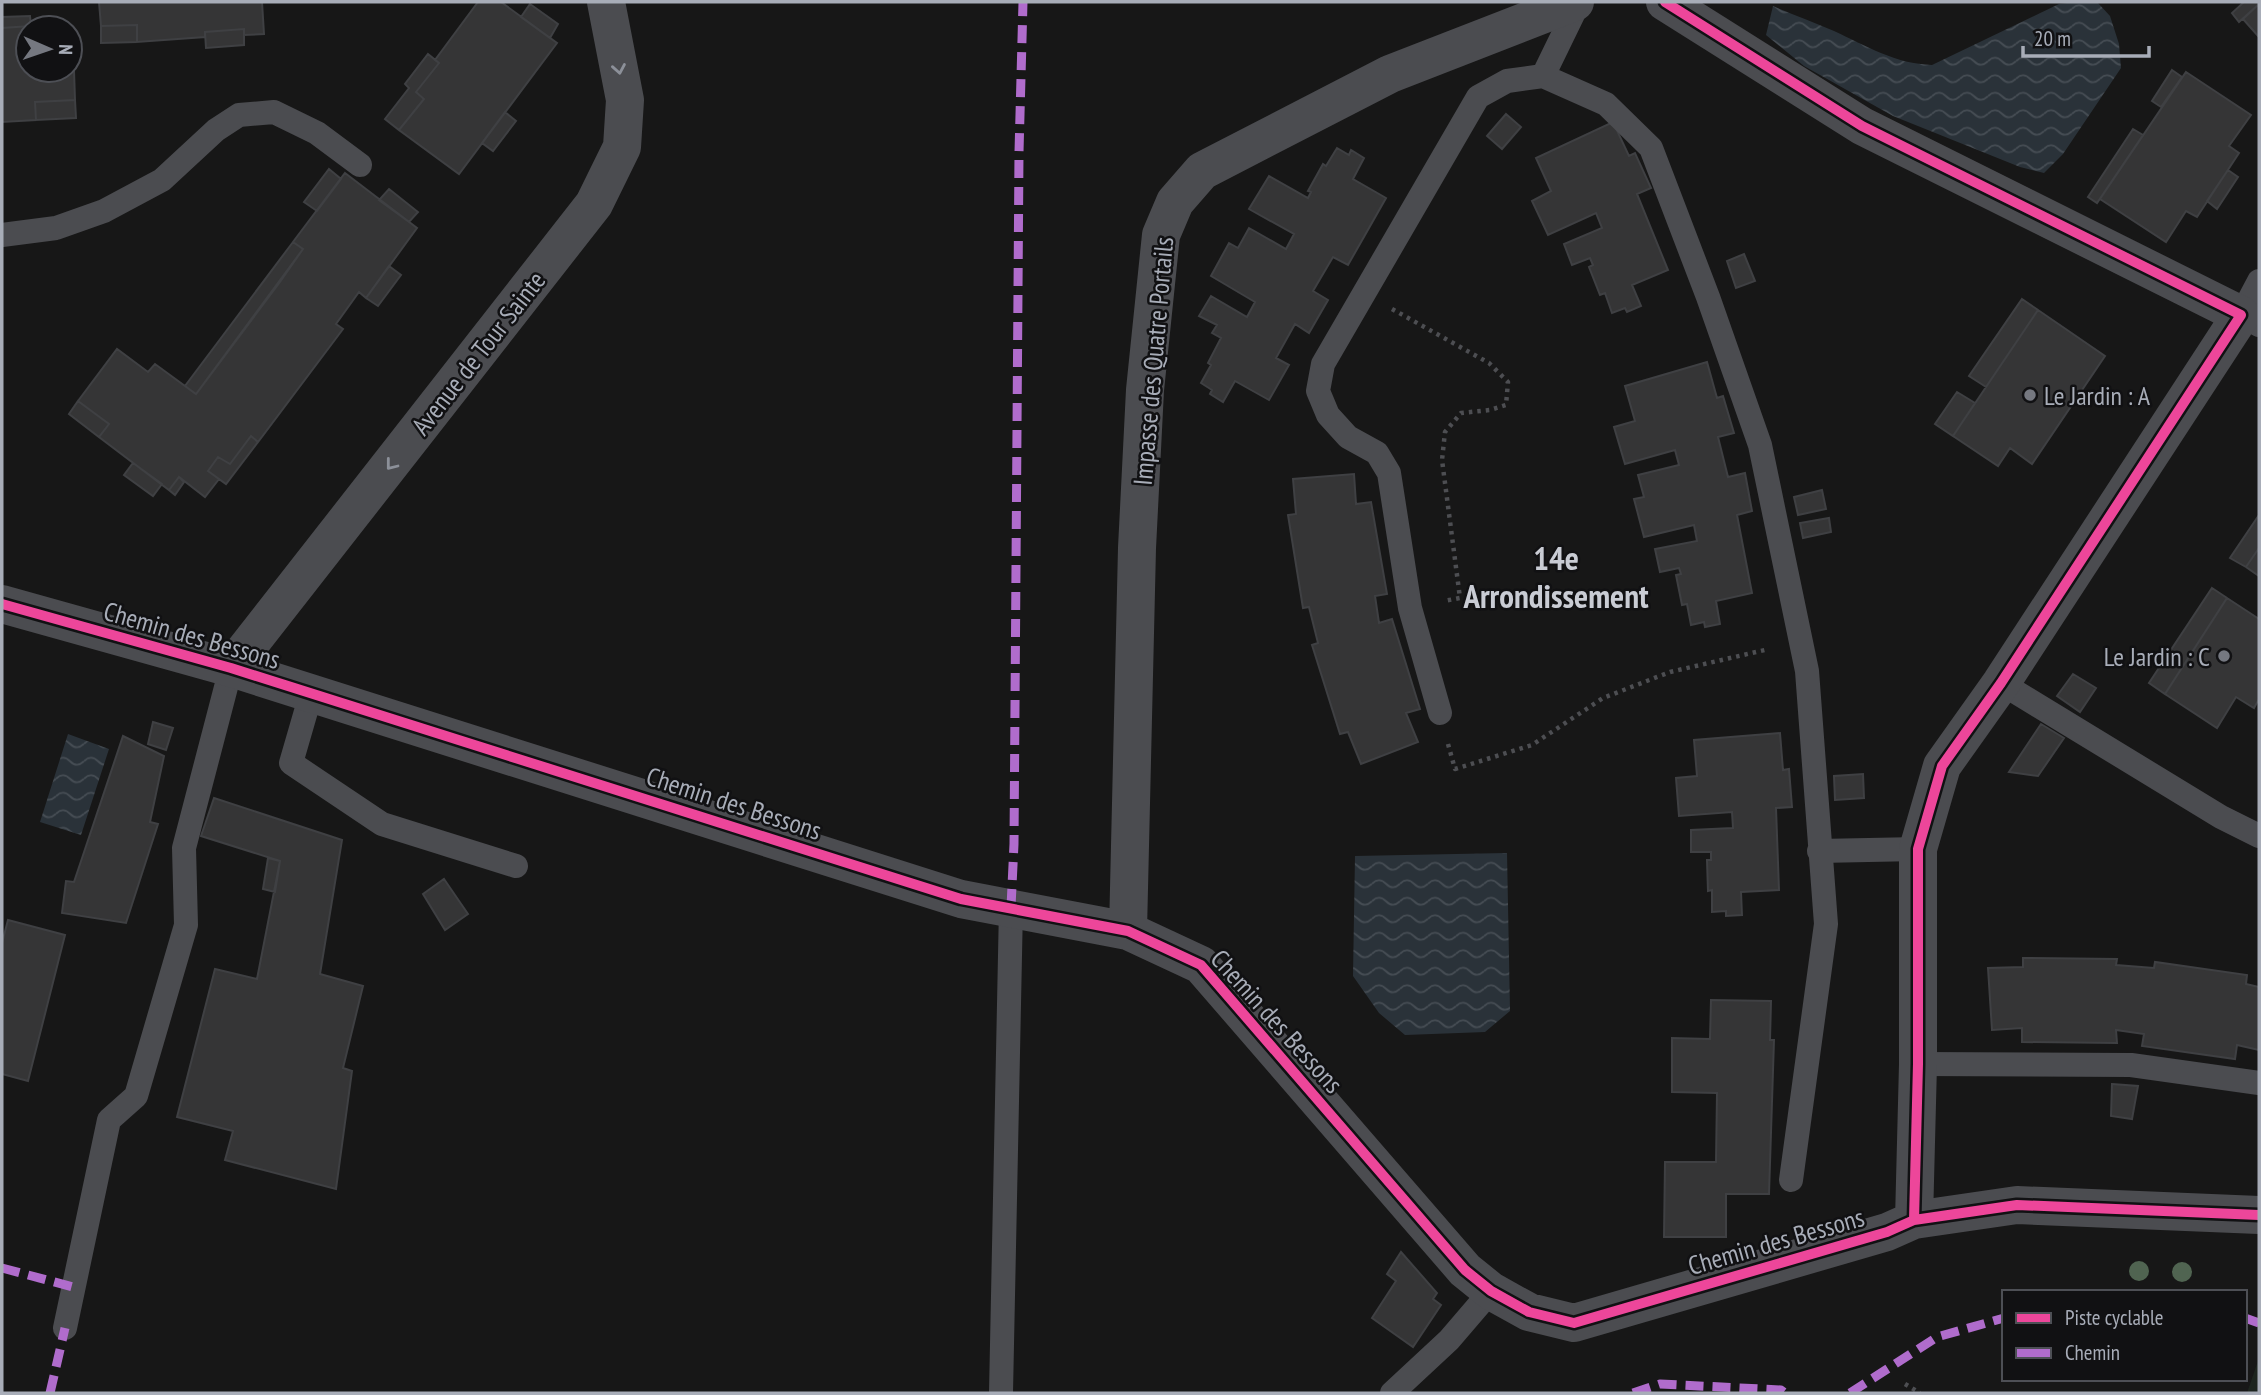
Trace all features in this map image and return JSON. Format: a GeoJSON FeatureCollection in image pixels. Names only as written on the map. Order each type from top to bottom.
{"type":"FeatureCollection","features":[{"type":"Feature","properties":{"kind":"street","name":"Avenue de Tour Sainte"},"geometry":{"type":"LineString","coordinates":[[231,668],[594,204],[622,147],[625,100],[606,2]]}},
{"type":"Feature","properties":{"kind":"street","name":"Impasse des Quatre Portails"},"geometry":{"type":"LineString","coordinates":[[1128,931],[1137,548],[1146,390],[1161,235],[1174,202],[1202,171],[1390,74],[1577,2]]}},
{"type":"Feature","properties":{"kind":"street"},"geometry":{"type":"LineString","coordinates":[[1665,2],[1862,126],[2250,320],[1942,766],[1918,849],[1919,1065],[1914,1220]]}},
{"type":"Feature","properties":{"kind":"street","name":"Chemin des Bessons"},"geometry":{"type":"LineString","coordinates":[[2,604],[231,668],[961,899],[1128,931],[1200,965],[1465,1270],[1490,1291],[1529,1312],[1574,1323],[1887,1232],[1914,1220],[2018,1205],[2259,1215]]}},
{"type":"Feature","properties":{"kind":"lane"},"geometry":{"type":"LineString","coordinates":[[1543,76],[1577,2]]}},
{"type":"Feature","properties":{"kind":"lane"},"geometry":{"type":"LineString","coordinates":[[1440,713],[1410,608],[1389,473],[1377,453],[1348,437],[1328,415],[1318,391],[1323,364],[1478,97],[1507,81],[1543,76],[1606,104],[1651,148],[1708,297],[1760,445],[1807,671],[1826,924],[1791,1181]]}},
{"type":"Feature","properties":{"kind":"lane"},"geometry":{"type":"LineString","coordinates":[[2,235],[56,228],[104,211],[162,180],[216,131],[239,115],[274,112],[317,134],[360,165]]}},
{"type":"Feature","properties":{"kind":"lane"},"geometry":{"type":"LineString","coordinates":[[2250,320],[2259,281]]}},
{"type":"Feature","properties":{"kind":"lane"},"geometry":{"type":"LineString","coordinates":[[65,1328],[109,1120],[136,1096],[186,925],[184,848],[231,668]]}},
{"type":"Feature","properties":{"kind":"lane"},"geometry":{"type":"LineString","coordinates":[[2001,683],[2221,817],[2259,836]]}},
{"type":"Feature","properties":{"kind":"lane"},"geometry":{"type":"LineString","coordinates":[[311,694],[291,763],[382,824],[516,866]]}},
{"type":"Feature","properties":{"kind":"lane"},"geometry":{"type":"LineString","coordinates":[[1819,851],[1918,849]]}},
{"type":"Feature","properties":{"kind":"lane"},"geometry":{"type":"LineString","coordinates":[[1000,1393],[1011,907]]}},
{"type":"Feature","properties":{"kind":"lane"},"geometry":{"type":"LineString","coordinates":[[1919,1065],[2131,1065],[2259,1083]]}},
{"type":"Feature","properties":{"kind":"lane"},"geometry":{"type":"LineString","coordinates":[[1392,1393],[1449,1340],[1490,1291]]}},
{"type":"Feature","properties":{"kind":"path"},"geometry":{"type":"LineString","coordinates":[[1364,294],[1489,363],[1508,382],[1506,405],[1490,410],[1461,413],[1445,432],[1441,460],[1460,598],[1410,608]]}},
{"type":"Feature","properties":{"kind":"path"},"geometry":{"type":"LineString","coordinates":[[1440,713],[1455,769],[1532,746],[1602,698],[1670,672],[1800,642]]}},
{"type":"Feature","properties":{"kind":"path"},"geometry":{"type":"LineString","coordinates":[[1905,1384],[1920,1393]]}},
{"type":"Feature","properties":{"kind":"shaded area"},"geometry":{"type":"Polygon","coordinates":[[[2259,1358],[2259,1393],[2247,1393],[2259,1358]]]}},
{"type":"Feature","properties":{"kind":"water"},"geometry":{"type":"Polygon","coordinates":[[[2098,3],[2110,16],[2119,44],[2121,68],[2063,154],[2044,173],[2020,167],[1893,116],[1804,66],[1766,35],[1773,6],[1894,58],[1932,65],[2059,4],[2098,3]]]}},
{"type":"Feature","properties":{"kind":"water"},"geometry":{"type":"Polygon","coordinates":[[[68,734],[109,749],[81,835],[40,822],[68,734]]]}},
{"type":"Feature","properties":{"kind":"water"},"geometry":{"type":"Polygon","coordinates":[[[1507,853],[1510,1011],[1485,1032],[1405,1035],[1379,1013],[1353,976],[1355,856],[1507,853]]]}},
{"type":"Feature","properties":{"kind":"building"},"geometry":{"type":"Polygon","coordinates":[[[99,2],[262,2],[264,34],[244,35],[244,29],[205,32],[205,37],[137,42],[137,25],[101,26],[99,2]]]}},
{"type":"Feature","properties":{"kind":"building"},"geometry":{"type":"Polygon","coordinates":[[[478,2],[501,2],[557,43],[459,174],[399,130],[424,99],[416,92],[439,63],[435,60],[478,2]]]}},
{"type":"Feature","properties":{"kind":"building"},"geometry":{"type":"Polygon","coordinates":[[[2244,2],[2259,4],[2239,22],[2232,13],[2244,2]]]}},
{"type":"Feature","properties":{"kind":"building"},"geometry":{"type":"Polygon","coordinates":[[[530,4],[558,24],[550,38],[521,17],[530,4]]]}},
{"type":"Feature","properties":{"kind":"building"},"geometry":{"type":"Polygon","coordinates":[[[2259,4],[2259,37],[2243,19],[2259,4]]]}},
{"type":"Feature","properties":{"kind":"building"},"geometry":{"type":"Polygon","coordinates":[[[2,17],[14,17],[14,27],[2,28],[2,17]]]}},
{"type":"Feature","properties":{"kind":"building"},"geometry":{"type":"Polygon","coordinates":[[[137,25],[137,42],[101,43],[101,26],[137,25]]]}},
{"type":"Feature","properties":{"kind":"building"},"geometry":{"type":"Polygon","coordinates":[[[14,27],[14,84],[74,84],[75,100],[35,102],[36,120],[2,122],[2,28],[14,27]]]}},
{"type":"Feature","properties":{"kind":"building"},"geometry":{"type":"Polygon","coordinates":[[[244,29],[244,45],[206,48],[205,32],[244,29]]]}},
{"type":"Feature","properties":{"kind":"building"},"geometry":{"type":"Polygon","coordinates":[[[428,54],[439,63],[416,92],[424,99],[399,130],[385,119],[409,88],[405,84],[428,54]]]}},
{"type":"Feature","properties":{"kind":"building"},"geometry":{"type":"Polygon","coordinates":[[[2172,70],[2182,77],[2161,107],[2152,101],[2172,70]]]}},
{"type":"Feature","properties":{"kind":"building"},"geometry":{"type":"Polygon","coordinates":[[[2186,72],[2251,115],[2229,146],[2239,153],[2197,217],[2186,211],[2166,242],[2100,199],[2186,72]]]}},
{"type":"Feature","properties":{"kind":"building"},"geometry":{"type":"Polygon","coordinates":[[[75,100],[76,118],[36,120],[35,102],[75,100]]]}},
{"type":"Feature","properties":{"kind":"building"},"geometry":{"type":"Polygon","coordinates":[[[505,112],[516,121],[493,151],[482,143],[505,112]]]}},
{"type":"Feature","properties":{"kind":"building"},"geometry":{"type":"Polygon","coordinates":[[[1506,114],[1521,127],[1502,149],[1487,136],[1506,114]]]}},
{"type":"Feature","properties":{"kind":"building"},"geometry":{"type":"Polygon","coordinates":[[[1613,122],[1629,156],[1635,153],[1651,188],[1637,194],[1668,270],[1632,285],[1641,306],[1627,312],[1625,308],[1612,313],[1605,293],[1600,295],[1589,267],[1593,265],[1590,258],[1572,265],[1564,244],[1602,228],[1596,213],[1548,235],[1532,201],[1551,191],[1536,158],[1613,122]]]}},
{"type":"Feature","properties":{"kind":"building"},"geometry":{"type":"Polygon","coordinates":[[[2133,129],[2143,135],[2097,203],[2088,197],[2133,129]]]}},
{"type":"Feature","properties":{"kind":"building"},"geometry":{"type":"Polygon","coordinates":[[[1337,148],[1349,155],[1351,150],[1364,158],[1353,179],[1386,198],[1348,265],[1333,257],[1313,291],[1328,300],[1309,333],[1295,324],[1276,358],[1289,365],[1269,400],[1235,381],[1223,402],[1210,394],[1212,390],[1201,383],[1221,338],[1212,333],[1217,325],[1199,316],[1211,296],[1247,317],[1255,302],[1211,276],[1229,243],[1238,248],[1249,228],[1286,249],[1294,234],[1249,209],[1269,176],[1308,198],[1311,192],[1308,191],[1323,164],[1326,166],[1337,148]]]}},
{"type":"Feature","properties":{"kind":"building"},"geometry":{"type":"Polygon","coordinates":[[[329,169],[341,179],[317,211],[304,202],[329,169]]]}},
{"type":"Feature","properties":{"kind":"building"},"geometry":{"type":"Polygon","coordinates":[[[2228,170],[2238,177],[2217,209],[2207,201],[2228,170]]]}},
{"type":"Feature","properties":{"kind":"building"},"geometry":{"type":"Polygon","coordinates":[[[345,173],[417,228],[366,298],[359,292],[336,324],[343,329],[258,442],[251,436],[230,464],[218,457],[208,471],[219,479],[205,497],[179,477],[169,490],[99,437],[109,424],[78,401],[117,349],[148,372],[155,364],[196,394],[303,249],[293,242],[345,173]]]}},
{"type":"Feature","properties":{"kind":"building"},"geometry":{"type":"Polygon","coordinates":[[[389,189],[418,212],[409,222],[379,200],[389,189]]]}},
{"type":"Feature","properties":{"kind":"building"},"geometry":{"type":"Polygon","coordinates":[[[293,242],[303,249],[196,394],[185,386],[293,242]]]}},
{"type":"Feature","properties":{"kind":"building"},"geometry":{"type":"Polygon","coordinates":[[[1744,254],[1755,281],[1736,288],[1727,261],[1744,254]]]}},
{"type":"Feature","properties":{"kind":"building"},"geometry":{"type":"Polygon","coordinates":[[[389,266],[401,275],[378,306],[366,298],[389,266]]]}},
{"type":"Feature","properties":{"kind":"building"},"geometry":{"type":"Polygon","coordinates":[[[2022,299],[2038,310],[1986,387],[1969,376],[2022,299]]]}},
{"type":"Feature","properties":{"kind":"building","name":"Le Jardin : A"},"geometry":{"type":"Polygon","coordinates":[[[2038,310],[2105,356],[2032,464],[2010,448],[1998,466],[1953,436],[2038,310]]]}},
{"type":"Feature","properties":{"kind":"building"},"geometry":{"type":"Polygon","coordinates":[[[1707,362],[1717,398],[1723,396],[1734,433],[1718,437],[1728,477],[1745,473],[1752,511],[1737,515],[1752,593],[1716,601],[1720,624],[1705,627],[1704,622],[1691,625],[1687,604],[1682,605],[1676,575],[1681,574],[1679,568],[1660,572],[1655,549],[1697,541],[1694,525],[1644,537],[1634,499],[1644,497],[1638,475],[1679,465],[1675,450],[1625,464],[1614,427],[1635,421],[1625,386],[1707,362]]]}},
{"type":"Feature","properties":{"kind":"building"},"geometry":{"type":"Polygon","coordinates":[[[1957,392],[1975,403],[1953,436],[1935,424],[1957,392]]]}},
{"type":"Feature","properties":{"kind":"building"},"geometry":{"type":"Polygon","coordinates":[[[78,401],[109,424],[99,437],[69,414],[78,401]]]}},
{"type":"Feature","properties":{"kind":"building"},"geometry":{"type":"Polygon","coordinates":[[[251,436],[258,442],[226,484],[208,471],[218,457],[230,464],[251,436]]]}},
{"type":"Feature","properties":{"kind":"building"},"geometry":{"type":"Polygon","coordinates":[[[133,463],[162,484],[153,496],[124,475],[133,463]]]}},
{"type":"Feature","properties":{"kind":"building"},"geometry":{"type":"Polygon","coordinates":[[[1354,474],[1356,504],[1371,502],[1387,594],[1375,596],[1379,623],[1392,619],[1420,709],[1406,713],[1418,742],[1361,764],[1348,732],[1340,734],[1312,645],[1318,643],[1309,607],[1303,608],[1288,515],[1296,514],[1293,479],[1354,474]]]}},
{"type":"Feature","properties":{"kind":"building"},"geometry":{"type":"Polygon","coordinates":[[[179,477],[184,482],[175,495],[169,490],[179,477]]]}},
{"type":"Feature","properties":{"kind":"building"},"geometry":{"type":"Polygon","coordinates":[[[1822,490],[1826,509],[1798,515],[1794,497],[1822,490]]]}},
{"type":"Feature","properties":{"kind":"building"},"geometry":{"type":"Polygon","coordinates":[[[2259,515],[2259,548],[2246,567],[2230,558],[2259,515]]]}},
{"type":"Feature","properties":{"kind":"building"},"geometry":{"type":"Polygon","coordinates":[[[1829,518],[1831,532],[1803,538],[1800,523],[1829,518]]]}},
{"type":"Feature","properties":{"kind":"building"},"geometry":{"type":"Polygon","coordinates":[[[2259,548],[2259,576],[2246,567],[2259,548]]]}},
{"type":"Feature","properties":{"kind":"building"},"geometry":{"type":"Polygon","coordinates":[[[2212,588],[2227,598],[2165,694],[2149,683],[2212,588]]]}},
{"type":"Feature","properties":{"kind":"building","name":"Le Jardin : C"},"geometry":{"type":"Polygon","coordinates":[[[2227,598],[2259,619],[2259,699],[2254,708],[2236,697],[2217,728],[2165,694],[2227,598]]]}},
{"type":"Feature","properties":{"kind":"building"},"geometry":{"type":"Polygon","coordinates":[[[2073,674],[2096,688],[2080,712],[2057,696],[2073,674]]]}},
{"type":"Feature","properties":{"kind":"building"},"geometry":{"type":"Polygon","coordinates":[[[153,722],[173,728],[166,750],[148,744],[153,722]]]}},
{"type":"Feature","properties":{"kind":"building"},"geometry":{"type":"Polygon","coordinates":[[[2041,724],[2064,738],[2038,776],[2009,772],[2041,724]]]}},
{"type":"Feature","properties":{"kind":"building"},"geometry":{"type":"Polygon","coordinates":[[[1780,733],[1783,770],[1789,769],[1792,807],[1776,808],[1779,890],[1741,892],[1742,915],[1726,916],[1726,911],[1712,912],[1712,890],[1708,891],[1707,860],[1711,860],[1711,852],[1691,852],[1691,830],[1733,828],[1732,812],[1679,816],[1676,778],[1697,776],[1694,740],[1780,733]]]}},
{"type":"Feature","properties":{"kind":"building"},"geometry":{"type":"Polygon","coordinates":[[[123,736],[164,756],[150,822],[158,824],[126,923],[62,913],[66,881],[74,882],[123,736]]]}},
{"type":"Feature","properties":{"kind":"building"},"geometry":{"type":"Polygon","coordinates":[[[1863,774],[1864,798],[1835,800],[1834,776],[1863,774]]]}},
{"type":"Feature","properties":{"kind":"building"},"geometry":{"type":"Polygon","coordinates":[[[214,798],[342,840],[320,974],[363,986],[343,1068],[352,1071],[336,1189],[225,1160],[233,1131],[177,1117],[215,969],[257,979],[280,861],[201,836],[214,798]]]}},
{"type":"Feature","properties":{"kind":"building"},"geometry":{"type":"Polygon","coordinates":[[[268,858],[280,861],[275,892],[263,889],[268,858]]]}},
{"type":"Feature","properties":{"kind":"building"},"geometry":{"type":"Polygon","coordinates":[[[444,879],[468,914],[445,930],[423,894],[444,879]]]}},
{"type":"Feature","properties":{"kind":"building"},"geometry":{"type":"Polygon","coordinates":[[[8,920],[65,935],[28,1081],[2,1074],[2,943],[8,920]]]}},
{"type":"Feature","properties":{"kind":"building"},"geometry":{"type":"Polygon","coordinates":[[[2023,958],[2117,959],[2116,965],[2154,968],[2155,962],[2247,975],[2246,984],[2259,987],[2259,1050],[2237,1045],[2235,1059],[2142,1046],[2144,1034],[2116,1030],[2117,1043],[2022,1042],[2022,1028],[1992,1030],[1988,968],[2023,967],[2023,958]]]}},
{"type":"Feature","properties":{"kind":"building"},"geometry":{"type":"Polygon","coordinates":[[[1711,1000],[1771,1001],[1770,1040],[1774,1040],[1769,1194],[1726,1194],[1726,1237],[1664,1237],[1665,1162],[1716,1162],[1717,1093],[1672,1092],[1672,1038],[1710,1039],[1711,1000]]]}},
{"type":"Feature","properties":{"kind":"building"},"geometry":{"type":"Polygon","coordinates":[[[2112,1084],[2138,1086],[2132,1119],[2111,1116],[2112,1084]]]}},
{"type":"Feature","properties":{"kind":"building"},"geometry":{"type":"Polygon","coordinates":[[[1401,1252],[1437,1293],[1433,1299],[1441,1305],[1413,1347],[1372,1318],[1396,1281],[1387,1274],[1401,1252]]]}},
{"type":"Feature","properties":{"kind":"marked path"},"geometry":{"type":"LineString","coordinates":[[1011,907],[1014,844],[1019,152],[1023,2]]}},
{"type":"Feature","properties":{"kind":"marked path"},"geometry":{"type":"LineString","coordinates":[[2,1268],[73,1287]]}},
{"type":"Feature","properties":{"kind":"marked path"},"geometry":{"type":"LineString","coordinates":[[1850,1393],[1937,1337],[2002,1319]]}},
{"type":"Feature","properties":{"kind":"marked path"},"geometry":{"type":"LineString","coordinates":[[2247,1319],[2259,1323]]}},
{"type":"Feature","properties":{"kind":"marked path"},"geometry":{"type":"LineString","coordinates":[[50,1393],[65,1328]]}},
{"type":"Feature","properties":{"kind":"marked path"},"geometry":{"type":"LineString","coordinates":[[1633,1393],[1660,1384],[1781,1390],[1785,1393]]}},
{"type":"Feature","properties":{"kind":"cycle path"},"geometry":{"type":"LineString","coordinates":[[1665,2],[1862,126],[2241,315],[2001,683],[1942,766],[1918,849],[1918,1064],[1914,1220]]}},
{"type":"Feature","properties":{"kind":"cycle path"},"geometry":{"type":"LineString","coordinates":[[2,604],[231,668],[961,899],[1128,931],[1201,965],[1465,1270],[1491,1291],[1529,1312],[1574,1323],[1887,1232],[1914,1220],[2017,1205],[2259,1215]]}},
{"type":"Feature","properties":{"kind":"place","name":"Le Jardin : A"},"geometry":{"type":"Point","coordinates":[2030,395]}},
{"type":"Feature","properties":{"kind":"place","name":"Le Jardin : C"},"geometry":{"type":"Point","coordinates":[2224,656]}},
{"type":"Feature","properties":{"kind":"district","name":"14e Arrondissement"},"geometry":{"type":"Point","coordinates":[1556,576]}}]}
